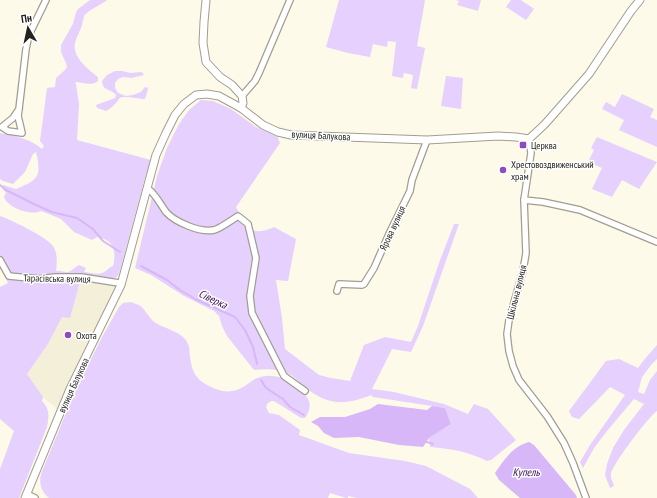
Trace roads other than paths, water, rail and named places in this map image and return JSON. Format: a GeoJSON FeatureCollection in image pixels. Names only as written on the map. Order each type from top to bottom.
{"type":"FeatureCollection","features":[{"type":"Feature","properties":{"kind":"main road"},"geometry":{"type":"LineString","coordinates":[[206,0],[203,43],[206,62],[220,77],[232,85],[242,96],[242,108]]}},
{"type":"Feature","properties":{"kind":"main road"},"geometry":{"type":"LineString","coordinates":[[529,139],[545,124],[589,74],[640,0]]}},
{"type":"Feature","properties":{"kind":"main road","name":"вулиця Балукова"},"geometry":{"type":"LineString","coordinates":[[26,496],[70,389],[121,285],[156,155],[172,121],[184,104],[196,95],[207,94],[219,96],[242,108],[263,125],[278,132],[291,134],[427,140],[498,136],[529,139]]}},
{"type":"Feature","properties":{"kind":"street"},"geometry":{"type":"LineString","coordinates":[[19,109],[13,118],[1,127],[8,131],[22,133],[18,116],[19,109],[26,49],[29,35],[46,0]]}},
{"type":"Feature","properties":{"kind":"street"},"geometry":{"type":"LineString","coordinates":[[242,96],[256,81],[290,0]]}},
{"type":"Feature","properties":{"kind":"street","name":"Шкільна вулиця"},"geometry":{"type":"LineString","coordinates":[[529,139],[531,153],[524,200],[526,253],[523,271],[509,320],[507,334],[509,352],[519,380],[547,416],[564,443],[586,498]]}},
{"type":"Feature","properties":{"kind":"street","name":"Ярова вулиця"},"geometry":{"type":"LineString","coordinates":[[337,291],[339,284],[364,284],[374,268],[410,191],[412,180],[427,140]]}},
{"type":"Feature","properties":{"kind":"street"},"geometry":{"type":"LineString","coordinates":[[147,188],[153,192],[167,213],[182,224],[201,230],[214,230],[238,216],[248,224],[256,258],[250,296],[252,313],[284,376],[305,391]]}},
{"type":"Feature","properties":{"kind":"street"},"geometry":{"type":"LineString","coordinates":[[524,200],[543,202],[580,210],[657,242]]}},
{"type":"Feature","properties":{"kind":"street","name":"Тарасівська вулиця"},"geometry":{"type":"LineString","coordinates":[[0,260],[8,276],[39,279],[55,277],[82,277],[118,283],[121,285]]}},
{"type":"Feature","properties":{"kind":"street"},"geometry":{"type":"LineString","coordinates":[[26,496],[35,498]]}},
{"type":"Feature","properties":{"kind":"water"},"geometry":{"type":"Polygon","coordinates":[[[378,404],[427,410],[432,406],[445,408],[451,424],[429,438],[423,447],[399,445],[359,437],[334,438],[324,433],[318,426],[311,422],[320,417],[345,417],[370,409],[378,404]]]}},
{"type":"Feature","properties":{"kind":"water","name":"Купель"},"geometry":{"type":"Polygon","coordinates":[[[529,442],[534,445],[577,498],[520,498],[499,480],[495,473],[505,459],[513,450],[529,442]]]}},
{"type":"Feature","properties":{"kind":"waterway","name":"Сіверка"},"geometry":{"type":"LineString","coordinates":[[0,185],[6,190],[52,212],[77,218],[93,229],[103,241],[120,252]]}},
{"type":"Feature","properties":{"kind":"waterway","name":"Сіверка"},"geometry":{"type":"LineString","coordinates":[[141,266],[167,280],[197,300],[235,317],[245,330],[253,347],[257,364]]}},
{"type":"Feature","properties":{"kind":"waterway","name":"Сіверка"},"geometry":{"type":"LineString","coordinates":[[261,380],[266,388],[283,399],[290,407],[304,415]]}},
{"type":"Feature","properties":{"kind":"waterway","name":"Сіверка"},"geometry":{"type":"LineString","coordinates":[[424,441],[433,444]]}},
{"type":"Feature","properties":{"kind":"place","name":"Церква"},"geometry":{"type":"Point","coordinates":[523,145]}},
{"type":"Feature","properties":{"kind":"place","name":"Хрестовоздвиженський храм"},"geometry":{"type":"Point","coordinates":[503,170]}},
{"type":"Feature","properties":{"kind":"place","name":"Охота"},"geometry":{"type":"Point","coordinates":[68,335]}}]}
